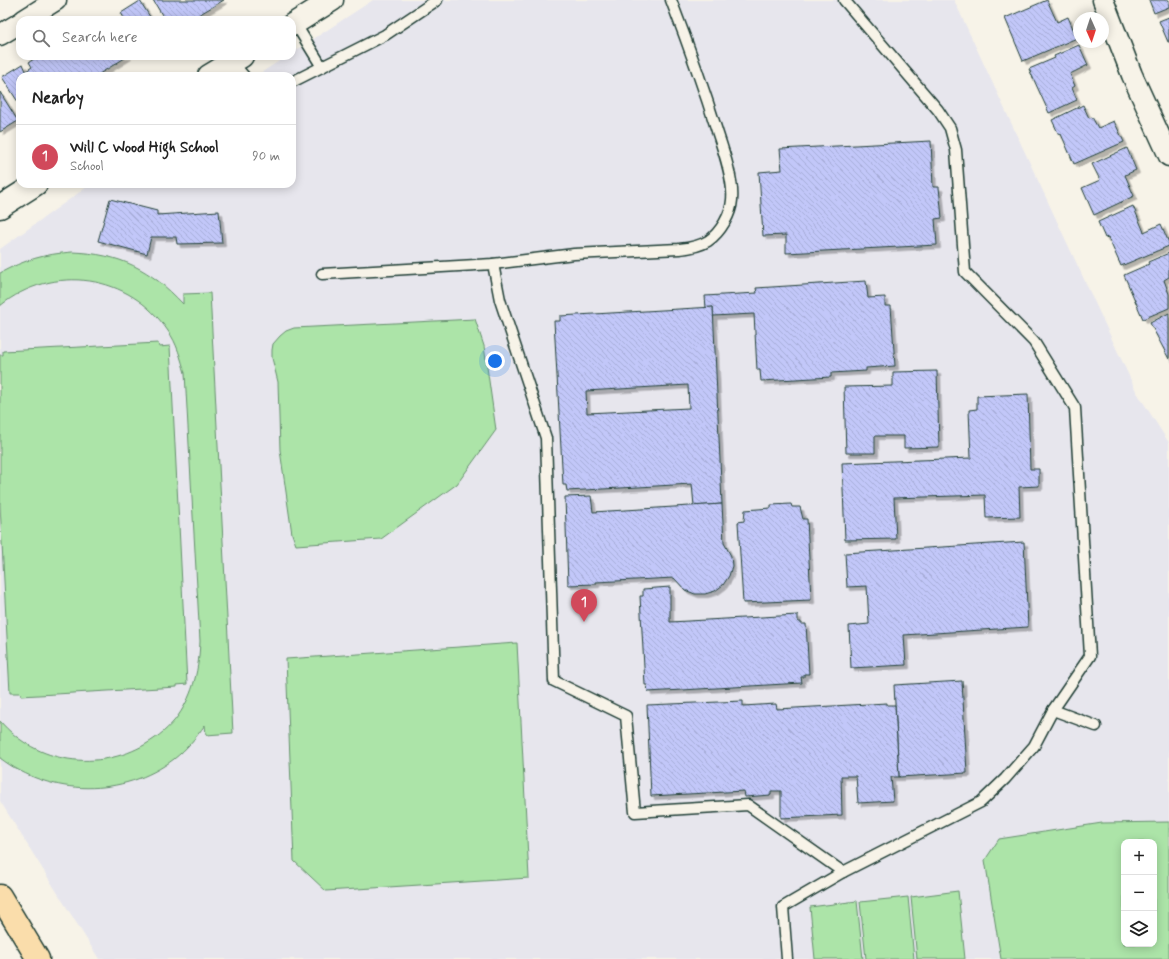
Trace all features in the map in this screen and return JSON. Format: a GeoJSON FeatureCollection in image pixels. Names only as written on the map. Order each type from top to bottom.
{"type":"FeatureCollection","features":[{"type":"Feature","properties":{"kind":"main road"},"geometry":{"type":"LineString","coordinates":[[0,896],[38,959]]}},
{"type":"Feature","properties":{"kind":"street"},"geometry":{"type":"LineString","coordinates":[[30,16],[56,0]]}},
{"type":"Feature","properties":{"kind":"street"},"geometry":{"type":"LineString","coordinates":[[1103,0],[1132,76],[1169,156]]}},
{"type":"Feature","properties":{"kind":"street"},"geometry":{"type":"LineString","coordinates":[[296,22],[319,4]]}},
{"type":"Feature","properties":{"kind":"street"},"geometry":{"type":"LineString","coordinates":[[0,35],[16,25]]}},
{"type":"Feature","properties":{"kind":"street"},"geometry":{"type":"LineString","coordinates":[[220,72],[239,65]]}},
{"type":"Feature","properties":{"kind":"street"},"geometry":{"type":"LineString","coordinates":[[0,207],[30,188]]}},
{"type":"Feature","properties":{"kind":"lane"},"geometry":{"type":"LineString","coordinates":[[322,274],[493,264],[574,254],[680,249],[693,247],[709,240],[722,227],[730,212],[732,199],[729,175],[724,151],[708,100],[671,0]]}},
{"type":"Feature","properties":{"kind":"lane"},"geometry":{"type":"LineString","coordinates":[[787,959],[783,907],[843,872],[981,802],[1006,779],[1034,746],[1054,710],[1090,656],[1076,408],[1034,342],[965,272],[956,150],[950,128],[938,110],[844,0]]}},
{"type":"Feature","properties":{"kind":"lane"},"geometry":{"type":"LineString","coordinates":[[296,80],[386,35],[434,2]]}},
{"type":"Feature","properties":{"kind":"lane"},"geometry":{"type":"LineString","coordinates":[[296,27],[322,67]]}},
{"type":"Feature","properties":{"kind":"lane"},"geometry":{"type":"LineString","coordinates":[[493,264],[500,300],[546,438],[554,681],[626,716],[635,812],[748,805],[843,872]]}},
{"type":"Feature","properties":{"kind":"lane"},"geometry":{"type":"LineString","coordinates":[[1054,710],[1096,726]]}},
{"type":"Feature","properties":{"kind":"shaded area"},"geometry":{"type":"Polygon","coordinates":[[[373,0],[954,0],[1136,391],[1169,443],[1169,959],[99,959],[0,801],[0,249],[85,188],[296,188],[296,72],[262,72],[281,60],[296,60],[296,50],[373,0]]]}},
{"type":"Feature","properties":{"kind":"green space"},"geometry":{"type":"Polygon","coordinates":[[[72,252],[105,256],[134,266],[159,281],[183,304],[183,294],[210,293],[233,733],[206,735],[205,725],[191,743],[179,755],[154,772],[132,781],[110,786],[87,788],[64,786],[42,780],[20,771],[0,758],[0,721],[15,735],[32,747],[50,755],[69,759],[88,760],[108,758],[127,753],[155,738],[168,728],[178,716],[188,698],[195,680],[200,641],[185,373],[174,341],[168,331],[152,312],[133,297],[112,287],[90,281],[66,280],[43,284],[21,292],[0,306],[0,273],[35,258],[72,252]]]}},
{"type":"Feature","properties":{"kind":"green space"},"geometry":{"type":"Polygon","coordinates":[[[475,319],[484,346],[496,430],[457,484],[381,539],[296,545],[292,534],[280,450],[278,382],[272,358],[273,344],[286,331],[294,328],[475,319]]]}},
{"type":"Feature","properties":{"kind":"green space"},"geometry":{"type":"Polygon","coordinates":[[[158,343],[159,347],[170,346],[187,684],[177,685],[177,687],[21,696],[20,693],[10,693],[0,506],[0,355],[3,355],[3,351],[158,343]]]}},
{"type":"Feature","properties":{"kind":"green space"},"geometry":{"type":"Polygon","coordinates":[[[517,643],[529,878],[326,891],[294,861],[286,659],[517,643]]]}},
{"type":"Feature","properties":{"kind":"green space"},"geometry":{"type":"Polygon","coordinates":[[[1169,822],[1169,959],[1001,959],[985,860],[999,839],[1102,823],[1169,822]]]}},
{"type":"Feature","properties":{"kind":"green space"},"geometry":{"type":"Polygon","coordinates":[[[958,891],[965,959],[917,959],[911,897],[958,891]]]}},
{"type":"Feature","properties":{"kind":"green space"},"geometry":{"type":"Polygon","coordinates":[[[908,897],[914,959],[866,959],[860,902],[908,897]]]}},
{"type":"Feature","properties":{"kind":"green space"},"geometry":{"type":"Polygon","coordinates":[[[857,901],[863,959],[815,959],[810,907],[857,901]]]}},
{"type":"Feature","properties":{"kind":"building"},"geometry":{"type":"Polygon","coordinates":[[[153,0],[224,0],[197,16],[163,16],[153,0]]]}},
{"type":"Feature","properties":{"kind":"building"},"geometry":{"type":"Polygon","coordinates":[[[1047,0],[1057,22],[1068,17],[1073,29],[1073,40],[1023,61],[1005,18],[1047,0]]]}},
{"type":"Feature","properties":{"kind":"building"},"geometry":{"type":"Polygon","coordinates":[[[1149,0],[1169,0],[1169,7],[1154,13],[1149,0]]]}},
{"type":"Feature","properties":{"kind":"building"},"geometry":{"type":"Polygon","coordinates":[[[140,1],[149,16],[123,16],[121,13],[140,1]]]}},
{"type":"Feature","properties":{"kind":"building"},"geometry":{"type":"Polygon","coordinates":[[[1169,17],[1169,42],[1168,42],[1159,21],[1169,17]]]}},
{"type":"Feature","properties":{"kind":"building"},"geometry":{"type":"Polygon","coordinates":[[[1073,48],[1080,48],[1088,65],[1070,74],[1075,86],[1072,88],[1077,100],[1049,113],[1029,69],[1055,58],[1054,56],[1073,48]]]}},
{"type":"Feature","properties":{"kind":"building"},"geometry":{"type":"Polygon","coordinates":[[[32,60],[122,60],[102,72],[16,72],[16,99],[2,77],[23,64],[26,71],[32,67],[29,62],[32,60]]]}},
{"type":"Feature","properties":{"kind":"building"},"geometry":{"type":"Polygon","coordinates":[[[0,92],[16,118],[16,122],[0,132],[0,92]]]}},
{"type":"Feature","properties":{"kind":"building"},"geometry":{"type":"Polygon","coordinates":[[[1083,105],[1089,118],[1092,117],[1098,128],[1114,121],[1124,142],[1074,164],[1061,134],[1059,135],[1052,120],[1083,105]]]}},
{"type":"Feature","properties":{"kind":"building"},"geometry":{"type":"Polygon","coordinates":[[[931,141],[933,187],[939,187],[942,218],[935,219],[937,245],[786,253],[786,235],[763,236],[759,172],[782,170],[780,149],[931,141]]]}},
{"type":"Feature","properties":{"kind":"building"},"geometry":{"type":"Polygon","coordinates":[[[1127,148],[1136,170],[1125,175],[1134,196],[1094,215],[1082,188],[1100,180],[1092,164],[1127,148]]]}},
{"type":"Feature","properties":{"kind":"building"},"geometry":{"type":"Polygon","coordinates":[[[110,199],[157,211],[157,215],[219,211],[222,243],[177,244],[176,237],[151,237],[147,254],[98,241],[110,199]]]}},
{"type":"Feature","properties":{"kind":"building"},"geometry":{"type":"Polygon","coordinates":[[[1133,206],[1144,232],[1161,224],[1169,246],[1121,266],[1108,237],[1105,238],[1098,222],[1133,206]]]}},
{"type":"Feature","properties":{"kind":"building"},"geometry":{"type":"Polygon","coordinates":[[[1169,253],[1169,277],[1164,280],[1169,294],[1169,308],[1143,319],[1124,275],[1169,253]]]}},
{"type":"Feature","properties":{"kind":"building"},"geometry":{"type":"Polygon","coordinates":[[[866,281],[868,298],[885,297],[885,306],[891,306],[895,366],[866,368],[866,371],[831,373],[831,377],[761,381],[760,370],[757,370],[754,314],[713,316],[713,307],[706,308],[705,296],[757,293],[756,288],[866,281]]]}},
{"type":"Feature","properties":{"kind":"building"},"geometry":{"type":"Polygon","coordinates":[[[713,307],[722,504],[694,506],[692,484],[567,491],[566,485],[563,485],[554,321],[560,321],[560,316],[713,307]],[[688,385],[586,391],[587,413],[689,408],[688,385]]]}},
{"type":"Feature","properties":{"kind":"building"},"geometry":{"type":"Polygon","coordinates":[[[1169,313],[1169,359],[1150,323],[1169,313]]]}},
{"type":"Feature","properties":{"kind":"building"},"geometry":{"type":"Polygon","coordinates":[[[937,371],[939,447],[904,448],[904,436],[875,436],[875,453],[846,453],[844,387],[893,386],[893,372],[937,371]]]}},
{"type":"Feature","properties":{"kind":"building"},"geometry":{"type":"Polygon","coordinates":[[[1028,394],[1030,469],[1039,469],[1039,486],[1019,487],[1020,517],[986,518],[985,495],[894,498],[896,539],[845,540],[842,463],[971,458],[969,410],[977,409],[977,396],[1028,394]]]}},
{"type":"Feature","properties":{"kind":"building"},"geometry":{"type":"Polygon","coordinates":[[[591,496],[593,512],[722,504],[724,543],[731,556],[732,566],[729,576],[723,585],[715,591],[705,594],[695,594],[685,590],[674,578],[568,585],[565,497],[591,496]]]}},
{"type":"Feature","properties":{"kind":"building"},"geometry":{"type":"Polygon","coordinates":[[[791,504],[792,507],[800,507],[803,519],[807,519],[811,600],[743,603],[738,522],[744,521],[745,510],[771,508],[771,505],[791,504]]]}},
{"type":"Feature","properties":{"kind":"building"},"geometry":{"type":"Polygon","coordinates":[[[1024,542],[1028,627],[904,635],[906,665],[851,668],[849,626],[869,624],[867,586],[847,587],[845,553],[1024,542]]]}},
{"type":"Feature","properties":{"kind":"building"},"geometry":{"type":"Polygon","coordinates":[[[670,587],[670,622],[798,615],[798,622],[801,622],[801,624],[806,624],[809,674],[804,674],[804,677],[801,677],[802,683],[648,692],[647,685],[645,685],[640,596],[643,596],[643,589],[670,587]]]}},
{"type":"Feature","properties":{"kind":"building"},"geometry":{"type":"Polygon","coordinates":[[[962,681],[967,773],[899,777],[894,685],[962,681]]]}},
{"type":"Feature","properties":{"kind":"building"},"geometry":{"type":"Polygon","coordinates":[[[743,701],[743,706],[776,704],[777,709],[887,703],[887,705],[895,705],[899,777],[891,777],[893,801],[858,803],[856,776],[841,776],[842,815],[781,818],[781,791],[771,791],[771,795],[745,797],[744,791],[651,796],[647,705],[743,701]]]}},
{"type":"Feature","properties":{"kind":"place","name":"Will C Wood High School"},"geometry":{"type":"Point","coordinates":[584,622]}}]}
